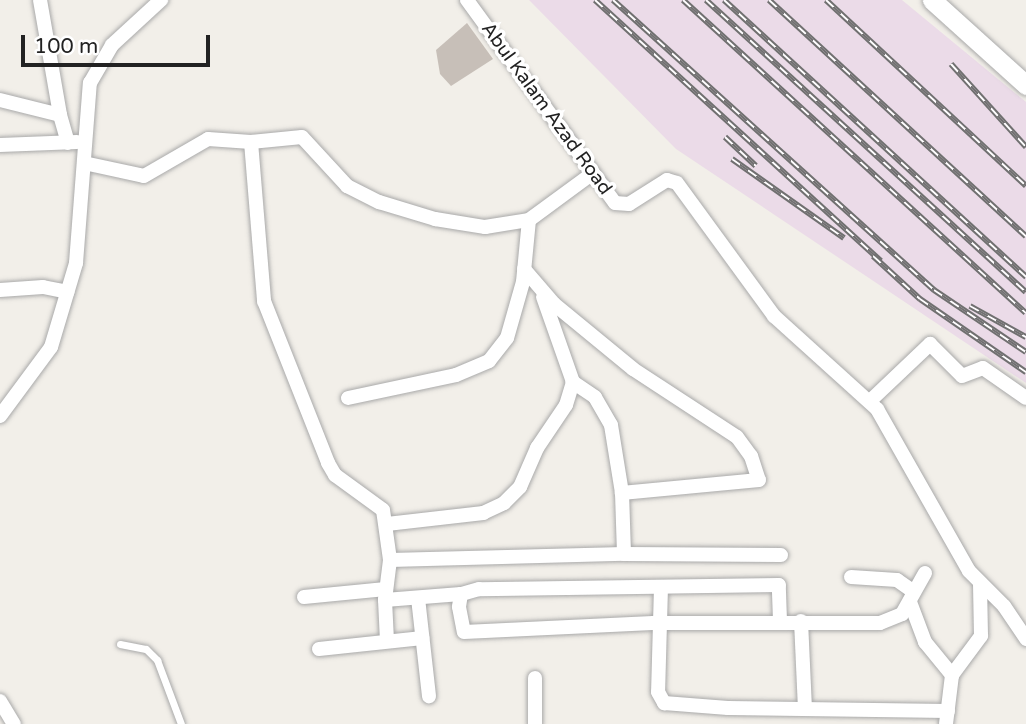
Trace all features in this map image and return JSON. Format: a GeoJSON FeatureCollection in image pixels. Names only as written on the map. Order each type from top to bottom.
{"type":"FeatureCollection","features":[{"type":"Feature","properties":{"kind":"street"},"geometry":{"type":"LineString","coordinates":[[40,0],[60,115],[68,143]]}},
{"type":"Feature","properties":{"kind":"street"},"geometry":{"type":"LineString","coordinates":[[0,416],[51,347],[76,263],[90,83],[111,45],[161,0]]}},
{"type":"Feature","properties":{"kind":"street","name":"Abul Kalam Azad Road"},"geometry":{"type":"LineString","coordinates":[[467,0],[593,173],[622,206],[667,180],[677,183],[774,316],[870,401],[938,522],[980,583],[1004,606],[1026,639]]}},
{"type":"Feature","properties":{"kind":"street"},"geometry":{"type":"LineString","coordinates":[[932,0],[1026,85]]}},
{"type":"Feature","properties":{"kind":"street"},"geometry":{"type":"LineString","coordinates":[[0,100],[60,115]]}},
{"type":"Feature","properties":{"kind":"street"},"geometry":{"type":"LineString","coordinates":[[84,163],[144,176],[208,139],[251,142],[302,137],[347,186],[379,202],[435,219],[485,227],[529,220],[593,173]]}},
{"type":"Feature","properties":{"kind":"street"},"geometry":{"type":"LineString","coordinates":[[0,145],[86,142]]}},
{"type":"Feature","properties":{"kind":"street"},"geometry":{"type":"LineString","coordinates":[[251,142],[264,301],[328,463],[342,481],[378,503],[387,524],[390,560],[386,595],[387,641]]}},
{"type":"Feature","properties":{"kind":"street"},"geometry":{"type":"LineString","coordinates":[[348,398],[456,375],[489,361],[507,338],[524,269],[529,220]]}},
{"type":"Feature","properties":{"kind":"street"},"geometry":{"type":"LineString","coordinates":[[524,269],[542,292],[633,369],[737,437],[751,456],[759,481],[622,493]]}},
{"type":"Feature","properties":{"kind":"street"},"geometry":{"type":"LineString","coordinates":[[0,290],[30,286],[68,292]]}},
{"type":"Feature","properties":{"kind":"street"},"geometry":{"type":"LineString","coordinates":[[387,524],[483,513],[504,503],[526,476],[537,448],[566,405],[573,382],[542,292]]}},
{"type":"Feature","properties":{"kind":"street"},"geometry":{"type":"LineString","coordinates":[[870,401],[930,344],[962,376],[983,368],[1026,398]]}},
{"type":"Feature","properties":{"kind":"street"},"geometry":{"type":"LineString","coordinates":[[573,382],[590,391],[611,425],[622,493],[624,554]]}},
{"type":"Feature","properties":{"kind":"street"},"geometry":{"type":"LineString","coordinates":[[390,560],[624,554],[781,555]]}},
{"type":"Feature","properties":{"kind":"street"},"geometry":{"type":"LineString","coordinates":[[461,594],[459,626],[464,632],[658,622],[894,621],[925,573]]}},
{"type":"Feature","properties":{"kind":"street"},"geometry":{"type":"LineString","coordinates":[[851,576],[897,580],[912,596],[925,642],[952,676]]}},
{"type":"Feature","properties":{"kind":"street"},"geometry":{"type":"LineString","coordinates":[[661,587],[658,692],[664,703],[947,717],[952,676],[981,636],[980,583]]}},
{"type":"Feature","properties":{"kind":"street"},"geometry":{"type":"LineString","coordinates":[[304,597],[386,595],[418,598],[512,588],[779,585],[780,621]]}},
{"type":"Feature","properties":{"kind":"street"},"geometry":{"type":"LineString","coordinates":[[418,598],[429,696]]}},
{"type":"Feature","properties":{"kind":"street"},"geometry":{"type":"LineString","coordinates":[[801,621],[805,709]]}},
{"type":"Feature","properties":{"kind":"street"},"geometry":{"type":"LineString","coordinates":[[319,649],[422,638]]}},
{"type":"Feature","properties":{"kind":"street"},"geometry":{"type":"LineString","coordinates":[[535,678],[535,724]]}},
{"type":"Feature","properties":{"kind":"street"},"geometry":{"type":"LineString","coordinates":[[0,701],[14,724]]}},
{"type":"Feature","properties":{"kind":"lane"},"geometry":{"type":"LineString","coordinates":[[120,644],[146,649],[157,660],[181,724]]}},
{"type":"Feature","properties":{"kind":"shaded area"},"geometry":{"type":"Polygon","coordinates":[[[529,0],[902,0],[1026,102],[1026,383],[676,149],[529,0]]]}},
{"type":"Feature","properties":{"kind":"building"},"geometry":{"type":"Polygon","coordinates":[[[467,23],[493,59],[451,86],[440,74],[436,50],[467,23]]]}},
{"type":"Feature","properties":{"kind":"railway"},"geometry":{"type":"LineString","coordinates":[[595,0],[881,261]]}},
{"type":"Feature","properties":{"kind":"railway"},"geometry":{"type":"LineString","coordinates":[[613,0],[934,290],[1026,352]]}},
{"type":"Feature","properties":{"kind":"railway"},"geometry":{"type":"LineString","coordinates":[[683,0],[1026,313]]}},
{"type":"Feature","properties":{"kind":"railway"},"geometry":{"type":"LineString","coordinates":[[706,0],[1026,292]]}},
{"type":"Feature","properties":{"kind":"railway"},"geometry":{"type":"LineString","coordinates":[[724,0],[1026,277]]}},
{"type":"Feature","properties":{"kind":"railway"},"geometry":{"type":"LineString","coordinates":[[769,0],[1026,236]]}},
{"type":"Feature","properties":{"kind":"railway"},"geometry":{"type":"LineString","coordinates":[[826,0],[1026,186]]}},
{"type":"Feature","properties":{"kind":"railway"},"geometry":{"type":"LineString","coordinates":[[951,64],[1026,147]]}},
{"type":"Feature","properties":{"kind":"railway"},"geometry":{"type":"LineString","coordinates":[[725,137],[756,166]]}},
{"type":"Feature","properties":{"kind":"railway"},"geometry":{"type":"LineString","coordinates":[[732,159],[844,238]]}},
{"type":"Feature","properties":{"kind":"railway"},"geometry":{"type":"LineString","coordinates":[[873,256],[920,299],[1026,372]]}},
{"type":"Feature","properties":{"kind":"railway"},"geometry":{"type":"LineString","coordinates":[[970,306],[1026,337]]}}]}
